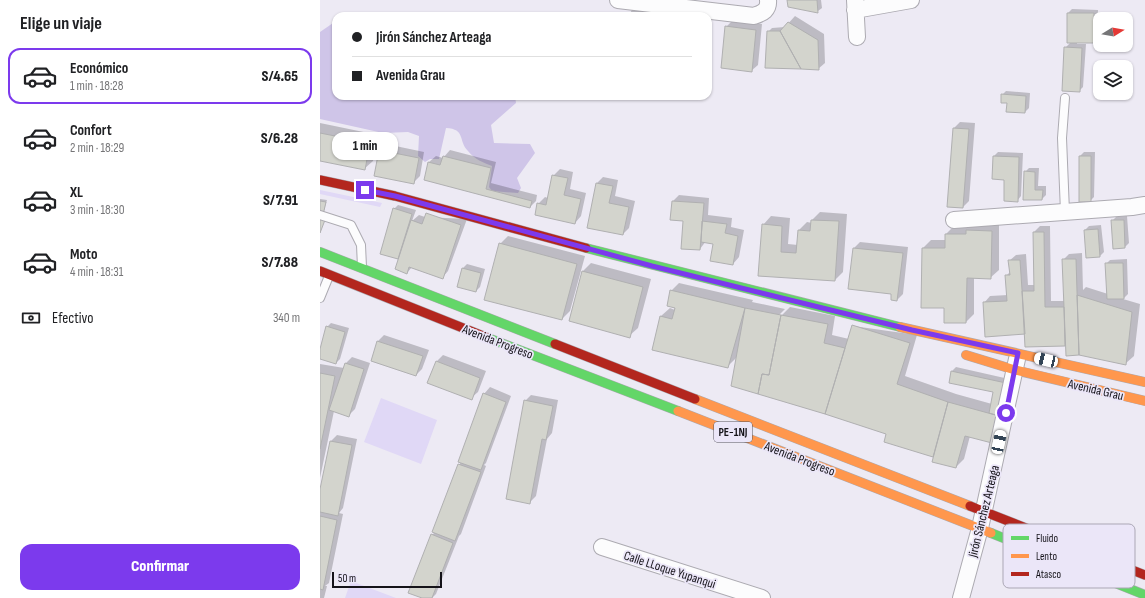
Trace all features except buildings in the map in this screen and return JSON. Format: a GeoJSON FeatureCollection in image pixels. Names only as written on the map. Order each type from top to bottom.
{"type":"FeatureCollection","features":[{"type":"Feature","properties":{"kind":"main road","name":"Avenida Grau"},"geometry":{"type":"LineString","coordinates":[[320,180],[395,196],[652,266],[912,330],[1145,382]]}},
{"type":"Feature","properties":{"kind":"main road","name":"Avenida Progreso"},"geometry":{"type":"LineString","coordinates":[[320,252],[1003,530]]}},
{"type":"Feature","properties":{"kind":"main road","name":"Avenida Progreso"},"geometry":{"type":"LineString","coordinates":[[320,271],[357,287],[1003,527]]}},
{"type":"Feature","properties":{"kind":"main road","name":"Avenida Grau"},"geometry":{"type":"LineString","coordinates":[[912,330],[942,345]]}},
{"type":"Feature","properties":{"kind":"main road","name":"Avenida Grau"},"geometry":{"type":"LineString","coordinates":[[958,353],[1015,370],[1145,401]]}},
{"type":"Feature","properties":{"kind":"main road","name":"Avenida Progreso"},"geometry":{"type":"LineString","coordinates":[[1135,571],[1145,574]]}},
{"type":"Feature","properties":{"kind":"main road","name":"Avenida Progreso"},"geometry":{"type":"LineString","coordinates":[[1128,588],[1145,596]]}},
{"type":"Feature","properties":{"kind":"street"},"geometry":{"type":"LineString","coordinates":[[618,0],[678,4],[754,16],[763,13],[769,5],[768,0]]}},
{"type":"Feature","properties":{"kind":"street"},"geometry":{"type":"LineString","coordinates":[[857,37],[855,5],[911,0]]}},
{"type":"Feature","properties":{"kind":"street"},"geometry":{"type":"LineString","coordinates":[[954,220],[1145,205]]}},
{"type":"Feature","properties":{"kind":"street","name":"Jirón Sánchez Arteaga"},"geometry":{"type":"LineString","coordinates":[[961,598],[982,520],[1018,353]]}},
{"type":"Feature","properties":{"kind":"street","name":"Calle LLoque Yupanqui"},"geometry":{"type":"LineString","coordinates":[[602,547],[762,598]]}},
{"type":"Feature","properties":{"kind":"lane"},"geometry":{"type":"LineString","coordinates":[[1064,98],[1062,138],[1065,212]]}},
{"type":"Feature","properties":{"kind":"lane"},"geometry":{"type":"LineString","coordinates":[[320,215],[351,225],[361,245],[362,270],[357,287]]}},
{"type":"Feature","properties":{"kind":"lane"},"geometry":{"type":"LineString","coordinates":[[320,298],[335,258]]}},
{"type":"Feature","properties":{"kind":"shaded area"},"geometry":{"type":"Polygon","coordinates":[[[332,24],[332,100],[516,100],[516,103],[491,125],[494,143],[530,144],[535,153],[517,178],[521,188],[518,193],[492,191],[489,187],[492,166],[470,154],[459,133],[452,129],[446,128],[439,159],[430,159],[425,162],[418,156],[419,136],[408,132],[383,133],[320,119],[320,32],[332,24]]]}},
{"type":"Feature","properties":{"kind":"shaded area"},"geometry":{"type":"Polygon","coordinates":[[[320,190],[382,203],[380,207],[320,194],[320,190]]]}},
{"type":"Feature","properties":{"kind":"shaded area"},"geometry":{"type":"Polygon","coordinates":[[[381,398],[437,420],[421,464],[364,442],[381,398]]]}},
{"type":"Feature","properties":{"kind":"shaded area"},"geometry":{"type":"Polygon","coordinates":[[[351,581],[396,598],[345,598],[351,581]]]}},
{"type":"Feature","properties":{"kind":"traffic: fast"},"geometry":{"type":"LineString","coordinates":[[586,248],[900,327]]}},
{"type":"Feature","properties":{"kind":"traffic: fast"},"geometry":{"type":"LineString","coordinates":[[320,252],[555,344]]}},
{"type":"Feature","properties":{"kind":"traffic: fast"},"geometry":{"type":"LineString","coordinates":[[488,338],[678,411]]}},
{"type":"Feature","properties":{"kind":"traffic: fast"},"geometry":{"type":"LineString","coordinates":[[991,533],[1003,538]]}},
{"type":"Feature","properties":{"kind":"traffic: fast"},"geometry":{"type":"LineString","coordinates":[[1128,588],[1145,595]]}},
{"type":"Feature","properties":{"kind":"traffic: slow"},"geometry":{"type":"LineString","coordinates":[[900,327],[1145,382]]}},
{"type":"Feature","properties":{"kind":"traffic: slow"},"geometry":{"type":"LineString","coordinates":[[966,355],[1015,370],[1145,401]]}},
{"type":"Feature","properties":{"kind":"traffic: slow"},"geometry":{"type":"LineString","coordinates":[[695,399],[970,506]]}},
{"type":"Feature","properties":{"kind":"traffic: slow"},"geometry":{"type":"LineString","coordinates":[[678,411],[991,533]]}},
{"type":"Feature","properties":{"kind":"traffic: jam"},"geometry":{"type":"LineString","coordinates":[[320,180],[395,196],[586,248]]}},
{"type":"Feature","properties":{"kind":"traffic: jam"},"geometry":{"type":"LineString","coordinates":[[320,271],[488,338]]}},
{"type":"Feature","properties":{"kind":"traffic: jam"},"geometry":{"type":"LineString","coordinates":[[555,344],[695,399]]}},
{"type":"Feature","properties":{"kind":"traffic: jam"},"geometry":{"type":"LineString","coordinates":[[970,506],[1016,524]]}},
{"type":"Feature","properties":{"kind":"traffic: jam"},"geometry":{"type":"LineString","coordinates":[[1135,571],[1145,575]]}},
{"type":"Feature","properties":{"kind":"route"},"geometry":{"type":"LineString","coordinates":[[365,190],[395,196],[652,266],[912,330],[1018,353],[1006,413]]}}]}
